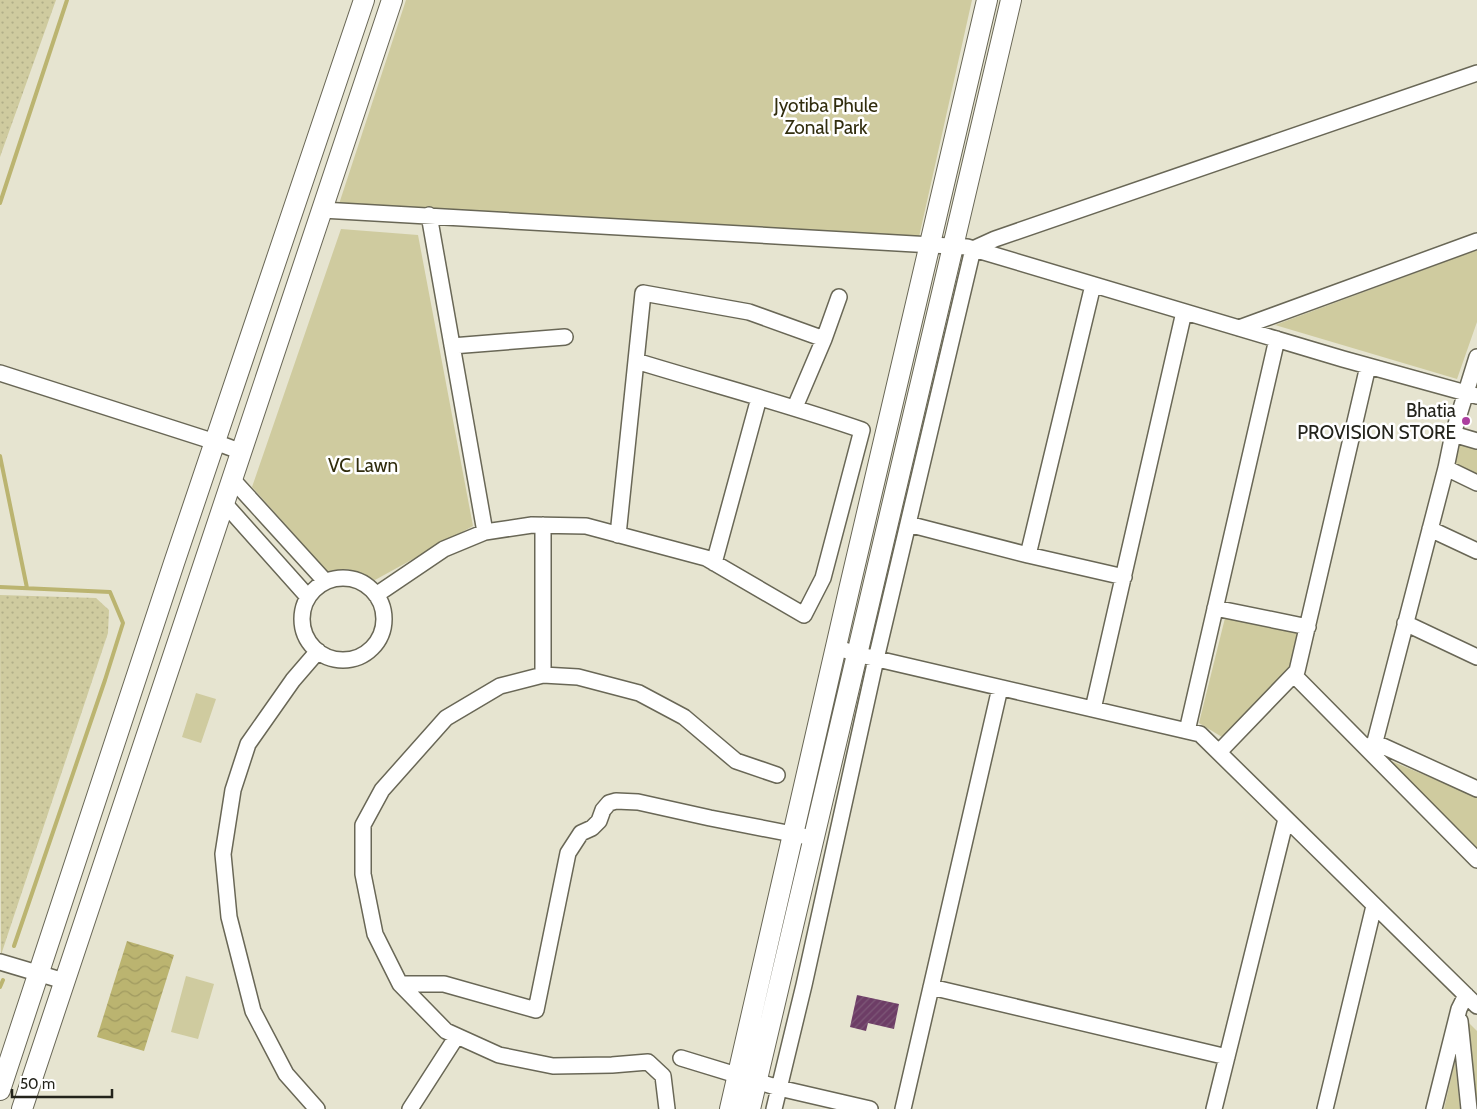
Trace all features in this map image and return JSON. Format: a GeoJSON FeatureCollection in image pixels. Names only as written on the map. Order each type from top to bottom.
{"type":"FeatureCollection","features":[{"type":"Feature","properties":{"kind":"street"},"geometry":{"type":"LineString","coordinates":[[0,1090],[364,0]]}},
{"type":"Feature","properties":{"kind":"street"},"geometry":{"type":"LineString","coordinates":[[22,1109],[392,0]]}},
{"type":"Feature","properties":{"kind":"street"},"geometry":{"type":"LineString","coordinates":[[750,1109],[747,1079],[793,836],[988,0]]}},
{"type":"Feature","properties":{"kind":"street"},"geometry":{"type":"LineString","coordinates":[[730,1109],[747,1079],[813,838],[1011,0]]}},
{"type":"Feature","properties":{"kind":"street"},"geometry":{"type":"LineString","coordinates":[[973,249],[1004,235],[1477,73]]}},
{"type":"Feature","properties":{"kind":"street"},"geometry":{"type":"LineString","coordinates":[[304,179],[325,200],[429,215],[954,246],[973,249],[1368,366],[1471,394]]}},
{"type":"Feature","properties":{"kind":"street"},"geometry":{"type":"LineString","coordinates":[[429,215],[485,532]]}},
{"type":"Feature","properties":{"kind":"street"},"geometry":{"type":"LineString","coordinates":[[1239,328],[1477,241]]}},
{"type":"Feature","properties":{"kind":"street"},"geometry":{"type":"LineString","coordinates":[[774,1109],[804,985],[876,659],[973,249]]}},
{"type":"Feature","properties":{"kind":"street"},"geometry":{"type":"LineString","coordinates":[[1028,555],[1093,285]]}},
{"type":"Feature","properties":{"kind":"street"},"geometry":{"type":"LineString","coordinates":[[618,534],[643,293],[749,312],[824,339]]}},
{"type":"Feature","properties":{"kind":"street"},"geometry":{"type":"LineString","coordinates":[[795,407],[824,339],[839,297]]}},
{"type":"Feature","properties":{"kind":"street"},"geometry":{"type":"LineString","coordinates":[[1094,709],[1184,312]]}},
{"type":"Feature","properties":{"kind":"street"},"geometry":{"type":"LineString","coordinates":[[452,346],[565,337]]}},
{"type":"Feature","properties":{"kind":"street"},"geometry":{"type":"LineString","coordinates":[[1187,731],[1277,339]]}},
{"type":"Feature","properties":{"kind":"street"},"geometry":{"type":"LineString","coordinates":[[1373,747],[1446,468],[1453,434],[1471,394],[1477,357]]}},
{"type":"Feature","properties":{"kind":"street"},"geometry":{"type":"LineString","coordinates":[[376,595],[444,549],[485,532],[532,525],[586,526],[706,558],[804,615],[823,578],[862,430],[795,407],[636,361]]}},
{"type":"Feature","properties":{"kind":"street"},"geometry":{"type":"LineString","coordinates":[[1219,752],[1297,671],[1368,366]]}},
{"type":"Feature","properties":{"kind":"street"},"geometry":{"type":"LineString","coordinates":[[0,373],[242,452]]}},
{"type":"Feature","properties":{"kind":"street"},"geometry":{"type":"LineString","coordinates":[[714,563],[759,398]]}},
{"type":"Feature","properties":{"kind":"street"},"geometry":{"type":"LineString","coordinates":[[1453,434],[1477,441]]}},
{"type":"Feature","properties":{"kind":"street"},"geometry":{"type":"LineString","coordinates":[[1446,468],[1477,483]]}},
{"type":"Feature","properties":{"kind":"street"},"geometry":{"type":"LineString","coordinates":[[233,480],[325,581]]}},
{"type":"Feature","properties":{"kind":"street"},"geometry":{"type":"LineString","coordinates":[[225,504],[308,597]]}},
{"type":"Feature","properties":{"kind":"street"},"geometry":{"type":"LineString","coordinates":[[908,524],[1028,555],[1124,577]]}},
{"type":"Feature","properties":{"kind":"street"},"geometry":{"type":"LineString","coordinates":[[543,525],[543,675]]}},
{"type":"Feature","properties":{"kind":"street"},"geometry":{"type":"LineString","coordinates":[[1430,529],[1477,551]]}},
{"type":"Feature","properties":{"kind":"street"},"geometry":{"type":"LineString","coordinates":[[343,577],[357,580],[372,590],[380,601],[384,616],[382,633],[371,648],[360,656],[344,660],[328,658],[314,648],[305,636],[301,620],[304,604],[312,590],[325,581],[343,577]]}},
{"type":"Feature","properties":{"kind":"street"},"geometry":{"type":"LineString","coordinates":[[1215,608],[1308,627]]}},
{"type":"Feature","properties":{"kind":"street"},"geometry":{"type":"LineString","coordinates":[[1405,624],[1477,657]]}},
{"type":"Feature","properties":{"kind":"street"},"geometry":{"type":"LineString","coordinates":[[836,647],[876,659],[1200,734],[1374,906],[1462,1002],[1477,1006]]}},
{"type":"Feature","properties":{"kind":"street"},"geometry":{"type":"LineString","coordinates":[[317,1109],[286,1074],[253,1011],[229,917],[223,854],[233,790],[248,744],[293,680],[318,651]]}},
{"type":"Feature","properties":{"kind":"street"},"geometry":{"type":"LineString","coordinates":[[667,1109],[663,1076],[648,1062],[553,1066],[499,1055],[446,1030],[400,984],[375,934],[363,874],[363,825],[382,790],[446,718],[500,686],[543,675],[578,677],[639,693],[684,717],[736,761],[777,775]]}},
{"type":"Feature","properties":{"kind":"street"},"geometry":{"type":"LineString","coordinates":[[1294,675],[1373,747],[1477,860]]}},
{"type":"Feature","properties":{"kind":"street"},"geometry":{"type":"LineString","coordinates":[[903,1109],[1000,688]]}},
{"type":"Feature","properties":{"kind":"street"},"geometry":{"type":"LineString","coordinates":[[1373,747],[1477,789]]}},
{"type":"Feature","properties":{"kind":"street"},"geometry":{"type":"LineString","coordinates":[[400,984],[444,984],[536,1010],[568,853],[581,833],[592,828],[599,821],[602,810],[609,803],[616,800],[638,802],[793,836],[813,838]]}},
{"type":"Feature","properties":{"kind":"street"},"geometry":{"type":"LineString","coordinates":[[1214,1109],[1286,819]]}},
{"type":"Feature","properties":{"kind":"street"},"geometry":{"type":"LineString","coordinates":[[1326,1109],[1374,906]]}},
{"type":"Feature","properties":{"kind":"street"},"geometry":{"type":"LineString","coordinates":[[0,962],[64,981]]}},
{"type":"Feature","properties":{"kind":"street"},"geometry":{"type":"LineString","coordinates":[[931,986],[1227,1056]]}},
{"type":"Feature","properties":{"kind":"street"},"geometry":{"type":"LineString","coordinates":[[1434,1109],[1462,1002]]}},
{"type":"Feature","properties":{"kind":"street"},"geometry":{"type":"LineString","coordinates":[[1462,1002],[1469,1109]]}},
{"type":"Feature","properties":{"kind":"street"},"geometry":{"type":"LineString","coordinates":[[410,1109],[457,1036]]}},
{"type":"Feature","properties":{"kind":"street"},"geometry":{"type":"LineString","coordinates":[[681,1058],[779,1088],[870,1109]]}},
{"type":"Feature","properties":{"kind":"green space"},"geometry":{"type":"Polygon","coordinates":[[[0,0],[56,0],[0,157],[0,0]]]}},
{"type":"Feature","properties":{"kind":"green space","name":"Jyotiba Phule Zonal Park"},"geometry":{"type":"Polygon","coordinates":[[[406,0],[972,0],[919,237],[339,204],[406,0]]]}},
{"type":"Feature","properties":{"kind":"green space","name":"VC Lawn"},"geometry":{"type":"Polygon","coordinates":[[[341,229],[418,235],[473,526],[375,580],[348,569],[327,571],[252,487],[341,229]]]}},
{"type":"Feature","properties":{"kind":"green space"},"geometry":{"type":"Polygon","coordinates":[[[1477,250],[1477,322],[1457,379],[1275,325],[1477,250]]]}},
{"type":"Feature","properties":{"kind":"green space"},"geometry":{"type":"Polygon","coordinates":[[[1458,440],[1477,446],[1477,483],[1446,468],[1458,440]]]}},
{"type":"Feature","properties":{"kind":"green space"},"geometry":{"type":"Polygon","coordinates":[[[0,595],[96,598],[109,610],[108,633],[1,955],[0,595]]]}},
{"type":"Feature","properties":{"kind":"green space"},"geometry":{"type":"Polygon","coordinates":[[[1225,618],[1298,633],[1292,667],[1222,737],[1199,723],[1225,618]]]}},
{"type":"Feature","properties":{"kind":"green space"},"geometry":{"type":"Polygon","coordinates":[[[196,693],[216,699],[201,743],[182,737],[196,693]]]}},
{"type":"Feature","properties":{"kind":"green space"},"geometry":{"type":"Polygon","coordinates":[[[1372,753],[1477,797],[1477,860],[1372,753]]]}},
{"type":"Feature","properties":{"kind":"green space"},"geometry":{"type":"Polygon","coordinates":[[[186,976],[214,984],[198,1039],[171,1032],[186,976]]]}},
{"type":"Feature","properties":{"kind":"green space"},"geometry":{"type":"Polygon","coordinates":[[[1464,1018],[1477,1031],[1477,1109],[1475,1109],[1464,1018]]]}},
{"type":"Feature","properties":{"kind":"green space"},"geometry":{"type":"Polygon","coordinates":[[[1455,1061],[1460,1109],[1444,1109],[1455,1061]]]}},
{"type":"Feature","properties":{"kind":"water"},"geometry":{"type":"Polygon","coordinates":[[[127,941],[174,955],[144,1051],[97,1037],[127,941]]]}},
{"type":"Feature","properties":{"kind":"building"},"geometry":{"type":"Polygon","coordinates":[[[857,995],[899,1004],[894,1029],[868,1023],[866,1031],[850,1027],[857,995]]]}},
{"type":"Feature","properties":{"kind":"waterway"},"geometry":{"type":"LineString","coordinates":[[0,203],[67,0]]}},
{"type":"Feature","properties":{"kind":"waterway"},"geometry":{"type":"LineString","coordinates":[[0,456],[27,588]]}},
{"type":"Feature","properties":{"kind":"waterway"},"geometry":{"type":"LineString","coordinates":[[0,587],[110,592],[123,623],[14,946]]}},
{"type":"Feature","properties":{"kind":"waterway"},"geometry":{"type":"LineString","coordinates":[[0,987],[3,980]]}},
{"type":"Feature","properties":{"kind":"place","name":"Bhatia PROVISION STORE"},"geometry":{"type":"Point","coordinates":[1466,421]}}]}
